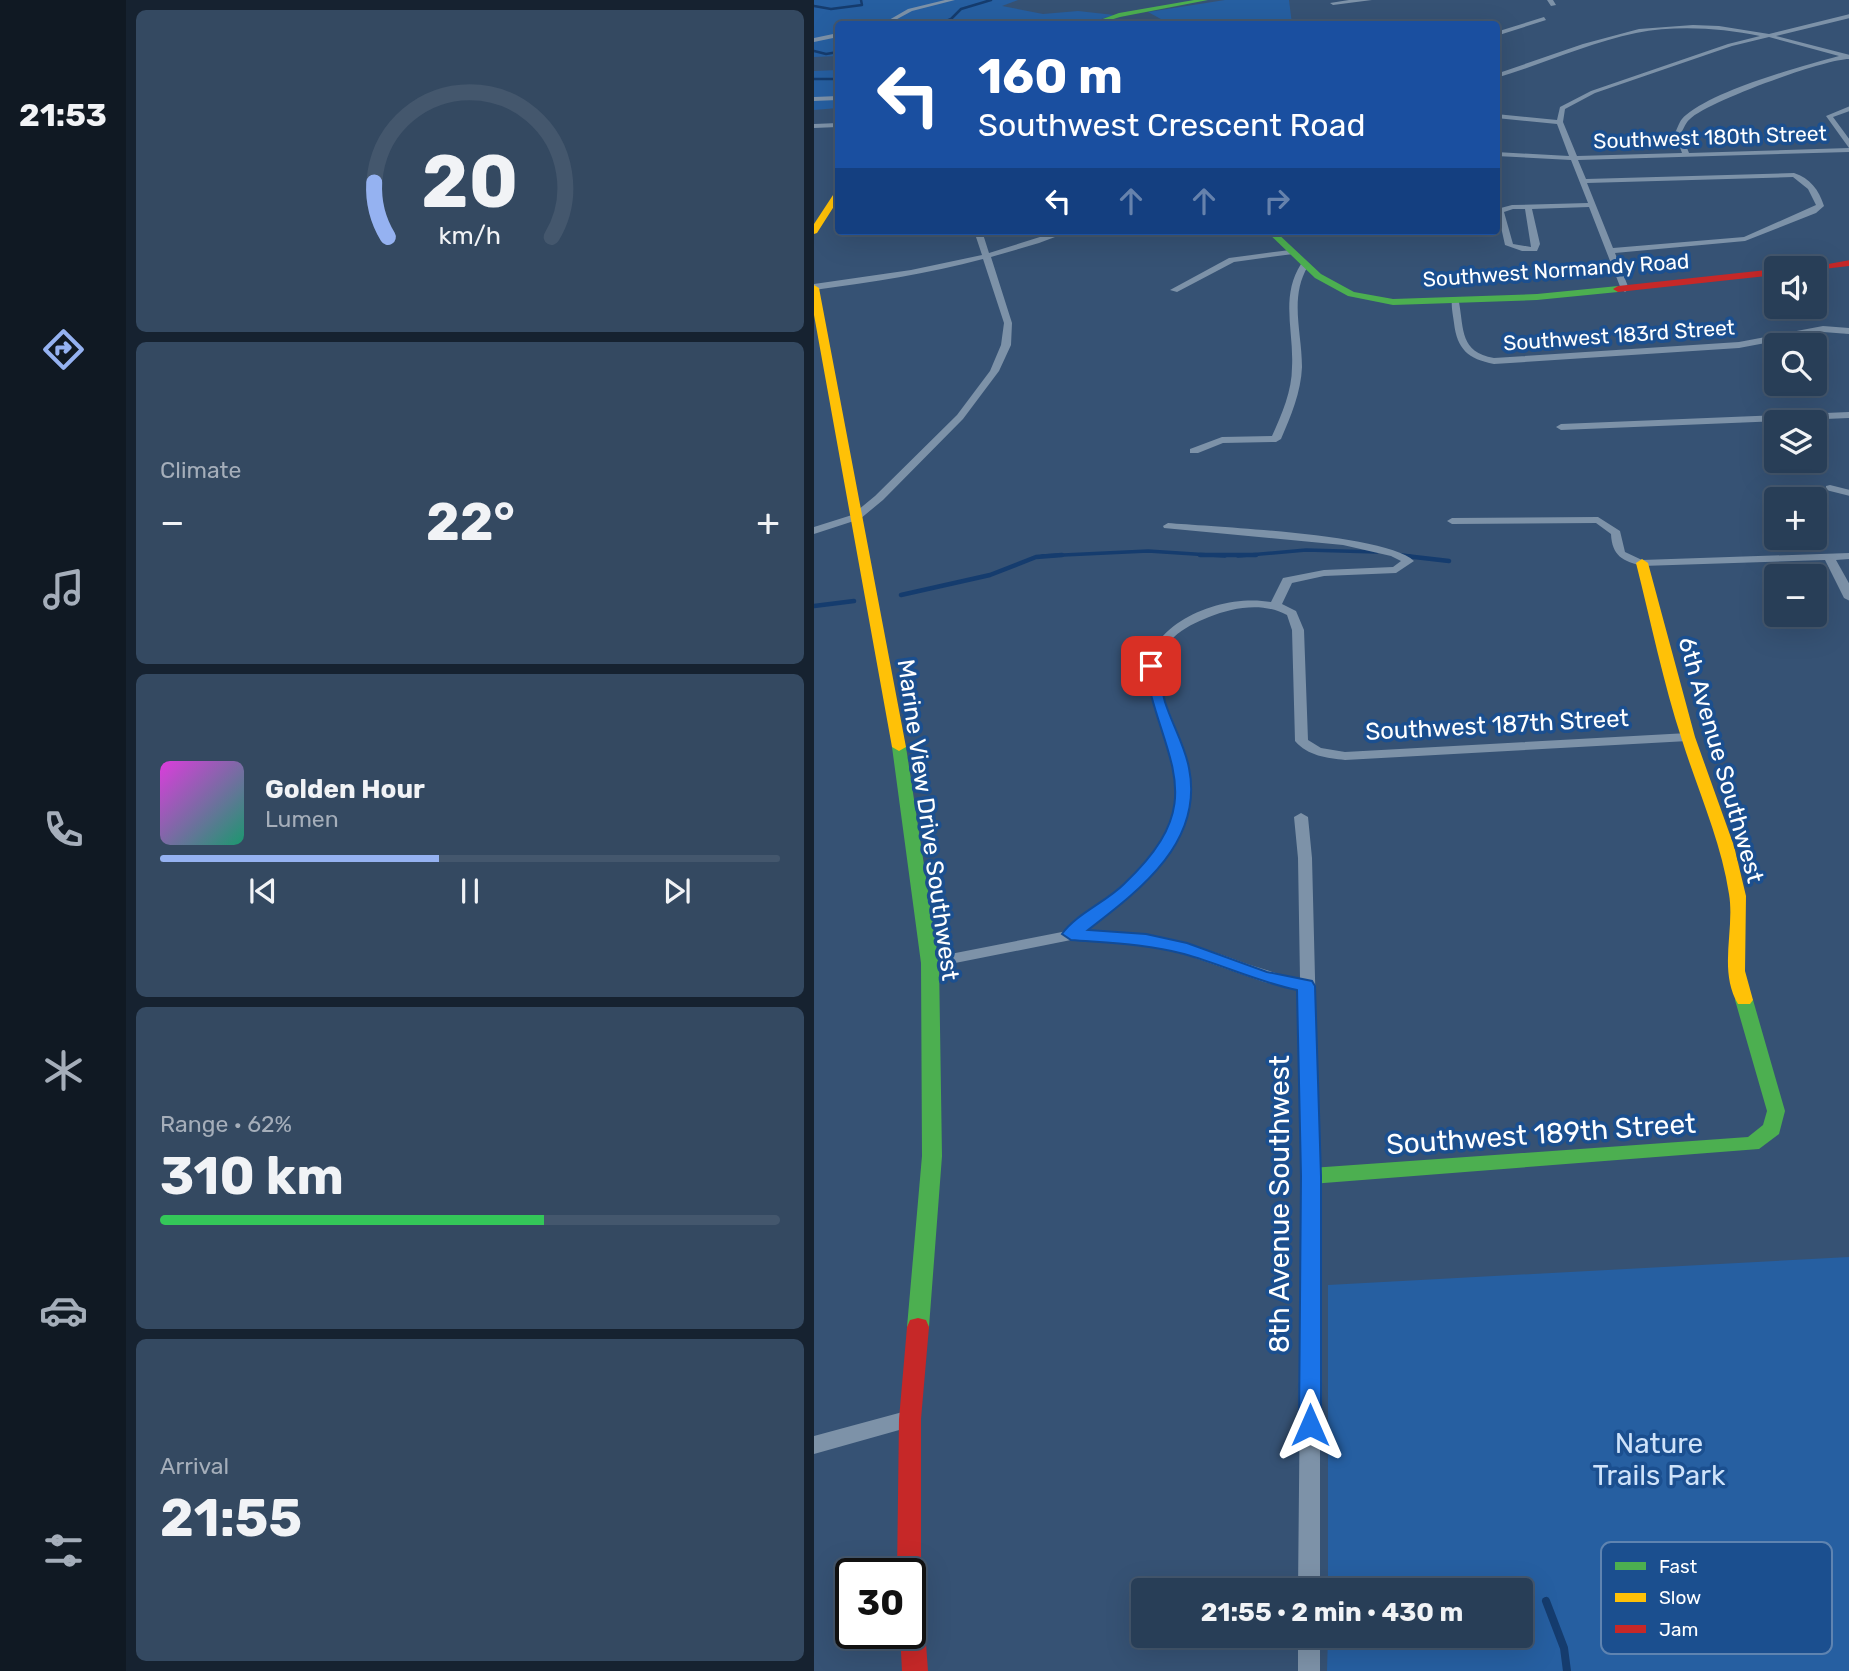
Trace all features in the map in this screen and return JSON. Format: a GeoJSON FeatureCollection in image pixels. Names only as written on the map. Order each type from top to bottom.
{"type":"FeatureCollection","features":[{"type":"Feature","properties":{"kind":"street"},"geometry":{"type":"LineString","coordinates":[[890,21],[910,10],[952,0]]}},
{"type":"Feature","properties":{"kind":"street"},"geometry":{"type":"LineString","coordinates":[[1101,21],[1119,15],[1205,0]]}},
{"type":"Feature","properties":{"kind":"street"},"geometry":{"type":"LineString","coordinates":[[1333,4],[1369,0]]}},
{"type":"Feature","properties":{"kind":"street"},"geometry":{"type":"LineString","coordinates":[[1625,289],[1560,122],[1559,113],[1569,102],[1730,45],[1849,16]]}},
{"type":"Feature","properties":{"kind":"street"},"geometry":{"type":"LineString","coordinates":[[1500,33],[1544,19]]}},
{"type":"Feature","properties":{"kind":"street"},"geometry":{"type":"LineString","coordinates":[[1500,75],[1640,31],[1722,27],[1772,35],[1848,56]]}},
{"type":"Feature","properties":{"kind":"street"},"geometry":{"type":"LineString","coordinates":[[814,40],[835,36]]}},
{"type":"Feature","properties":{"kind":"street"},"geometry":{"type":"LineString","coordinates":[[1686,154],[1678,133],[1686,119],[1704,107],[1809,66],[1848,56]]}},
{"type":"Feature","properties":{"kind":"street"},"geometry":{"type":"LineString","coordinates":[[814,99],[835,98]]}},
{"type":"Feature","properties":{"kind":"street"},"geometry":{"type":"LineString","coordinates":[[1848,149],[1829,116],[1849,108]]}},
{"type":"Feature","properties":{"kind":"street"},"geometry":{"type":"LineString","coordinates":[[1500,116],[1560,122]]}},
{"type":"Feature","properties":{"kind":"street"},"geometry":{"type":"LineString","coordinates":[[814,126],[835,125]]}},
{"type":"Feature","properties":{"kind":"street","name":"Southwest 180th Street"},"geometry":{"type":"LineString","coordinates":[[1500,154],[1575,158],[1848,149]]}},
{"type":"Feature","properties":{"kind":"street"},"geometry":{"type":"LineString","coordinates":[[1584,181],[1786,174],[1804,179],[1820,206],[1791,222],[1745,239],[1612,251]]}},
{"type":"Feature","properties":{"kind":"street"},"geometry":{"type":"LineString","coordinates":[[814,231],[835,199]]}},
{"type":"Feature","properties":{"kind":"street"},"geometry":{"type":"LineString","coordinates":[[1528,207],[1536,244],[1534,249],[1509,245],[1500,211],[1512,207],[1593,205]]}},
{"type":"Feature","properties":{"kind":"street"},"geometry":{"type":"LineString","coordinates":[[814,531],[856,517],[960,417],[994,371],[1006,345],[1009,329],[979,235]]}},
{"type":"Feature","properties":{"kind":"street"},"geometry":{"type":"LineString","coordinates":[[814,288],[926,271],[987,257],[1055,235]]}},
{"type":"Feature","properties":{"kind":"street","name":"Southwest Normandy Road"},"geometry":{"type":"LineString","coordinates":[[1274,235],[1304,266],[1343,290],[1370,299],[1455,302],[1625,289],[1764,273]]}},
{"type":"Feature","properties":{"kind":"street"},"geometry":{"type":"LineString","coordinates":[[1174,290],[1232,260],[1290,251]]}},
{"type":"Feature","properties":{"kind":"street"},"geometry":{"type":"LineString","coordinates":[[1827,266],[1849,263]]}},
{"type":"Feature","properties":{"kind":"street"},"geometry":{"type":"LineString","coordinates":[[1194,451],[1222,440],[1277,439],[1294,398],[1297,365],[1293,315],[1298,274],[1304,266]]}},
{"type":"Feature","properties":{"kind":"street","name":"Marine View Drive Southwest"},"geometry":{"type":"LineString","coordinates":[[814,288],[894,715],[930,963],[932,1156],[910,1419],[909,1558]]}},
{"type":"Feature","properties":{"kind":"street","name":"Southwest 183rd Street"},"geometry":{"type":"LineString","coordinates":[[1455,302],[1463,349],[1473,358],[1494,361],[1739,345],[1823,329],[1849,331]]}},
{"type":"Feature","properties":{"kind":"street"},"geometry":{"type":"LineString","coordinates":[[1561,427],[1849,415]]}},
{"type":"Feature","properties":{"kind":"street"},"geometry":{"type":"LineString","coordinates":[[1830,488],[1849,493]]}},
{"type":"Feature","properties":{"kind":"street"},"geometry":{"type":"LineString","coordinates":[[1452,521],[1598,520],[1616,533],[1616,549],[1620,555],[1642,563],[1849,556]]}},
{"type":"Feature","properties":{"kind":"street"},"geometry":{"type":"LineString","coordinates":[[1071,934],[1125,893],[1155,865],[1172,839],[1184,802],[1182,767],[1151,680],[1151,666],[1156,652],[1176,628],[1225,608],[1276,604],[1287,580],[1302,575],[1396,570],[1408,561],[1395,553],[1343,542],[1168,526]]}},
{"type":"Feature","properties":{"kind":"street"},"geometry":{"type":"LineString","coordinates":[[1829,557],[1849,598]]}},
{"type":"Feature","properties":{"kind":"street","name":"6th Avenue Southwest"},"geometry":{"type":"LineString","coordinates":[[1642,563],[1688,737],[1726,846],[1739,896],[1736,971],[1776,1111],[1776,1122],[1770,1133]]}},
{"type":"Feature","properties":{"kind":"street","name":"Southwest 187th Street"},"geometry":{"type":"LineString","coordinates":[[1276,604],[1292,613],[1298,630],[1300,732],[1302,741],[1309,749],[1345,757],[1688,737]]}},
{"type":"Feature","properties":{"kind":"street","name":"8th Avenue Southwest"},"geometry":{"type":"LineString","coordinates":[[1301,817],[1305,858],[1311,1176],[1309,1578]]}},
{"type":"Feature","properties":{"kind":"street"},"geometry":{"type":"LineString","coordinates":[[930,963],[1071,934],[1146,940],[1187,949],[1264,977],[1306,986]]}},
{"type":"Feature","properties":{"kind":"street","name":"Southwest 189th Street"},"geometry":{"type":"LineString","coordinates":[[1311,1176],[1746,1146],[1760,1142],[1770,1133]]}},
{"type":"Feature","properties":{"kind":"street"},"geometry":{"type":"LineString","coordinates":[[814,1445],[910,1419]]}},
{"type":"Feature","properties":{"kind":"street"},"geometry":{"type":"LineString","coordinates":[[1309,1648],[1309,1671]]}},
{"type":"Feature","properties":{"kind":"street"},"geometry":{"type":"LineString","coordinates":[[914,1649],[915,1671]]}},
{"type":"Feature","properties":{"kind":"green space"},"geometry":{"type":"Polygon","coordinates":[[[814,0],[1018,0],[1002,6],[1043,14],[1078,11],[1114,15],[1095,21],[835,21],[835,56],[814,57],[814,0]]]}},
{"type":"Feature","properties":{"kind":"green space"},"geometry":{"type":"Polygon","coordinates":[[[1225,0],[1289,0],[1292,21],[1164,21],[1148,12],[1225,0]]]}},
{"type":"Feature","properties":{"kind":"green space"},"geometry":{"type":"Polygon","coordinates":[[[835,70],[835,108],[814,110],[814,71],[835,70]]]}},
{"type":"Feature","properties":{"kind":"green space","name":"Nature Trails Park"},"geometry":{"type":"Polygon","coordinates":[[[1849,1257],[1849,1671],[1327,1671],[1328,1648],[1533,1648],[1533,1578],[1328,1578],[1328,1285],[1849,1257]]]}},
{"type":"Feature","properties":{"kind":"waterway"},"geometry":{"type":"LineString","coordinates":[[814,6],[831,9],[862,5],[861,0]]}},
{"type":"Feature","properties":{"kind":"waterway"},"geometry":{"type":"LineString","coordinates":[[946,21],[961,9],[991,0]]}},
{"type":"Feature","properties":{"kind":"waterway"},"geometry":{"type":"LineString","coordinates":[[814,51],[826,54],[835,52]]}},
{"type":"Feature","properties":{"kind":"waterway"},"geometry":{"type":"LineString","coordinates":[[814,79],[835,79]]}},
{"type":"Feature","properties":{"kind":"waterway"},"geometry":{"type":"LineString","coordinates":[[1249,555],[1306,550],[1377,552]]}},
{"type":"Feature","properties":{"kind":"waterway"},"geometry":{"type":"LineString","coordinates":[[1060,555],[1148,551],[1210,555]]}},
{"type":"Feature","properties":{"kind":"waterway"},"geometry":{"type":"LineString","coordinates":[[901,595],[990,575],[1036,557],[1060,555]]}},
{"type":"Feature","properties":{"kind":"waterway"},"geometry":{"type":"LineString","coordinates":[[1042,556],[1060,555]]}},
{"type":"Feature","properties":{"kind":"waterway"},"geometry":{"type":"LineString","coordinates":[[1200,555],[1210,555]]}},
{"type":"Feature","properties":{"kind":"waterway"},"geometry":{"type":"LineString","coordinates":[[1210,555],[1249,555]]}},
{"type":"Feature","properties":{"kind":"waterway"},"geometry":{"type":"LineString","coordinates":[[1210,555],[1225,556]]}},
{"type":"Feature","properties":{"kind":"waterway"},"geometry":{"type":"LineString","coordinates":[[1238,556],[1249,555]]}},
{"type":"Feature","properties":{"kind":"waterway"},"geometry":{"type":"LineString","coordinates":[[1249,555],[1256,555]]}},
{"type":"Feature","properties":{"kind":"waterway"},"geometry":{"type":"LineString","coordinates":[[1410,556],[1397,555],[1449,561]]}},
{"type":"Feature","properties":{"kind":"waterway"},"geometry":{"type":"LineString","coordinates":[[814,606],[854,601]]}},
{"type":"Feature","properties":{"kind":"waterway"},"geometry":{"type":"LineString","coordinates":[[1546,1601],[1564,1648],[1567,1671]]}},
{"type":"Feature","properties":{"kind":"traffic: fast"},"geometry":{"type":"LineString","coordinates":[[1101,21],[1119,15],[1205,0]]}},
{"type":"Feature","properties":{"kind":"traffic: fast"},"geometry":{"type":"LineString","coordinates":[[1274,235],[1318,276],[1351,294],[1393,302],[1537,297],[1618,289]]}},
{"type":"Feature","properties":{"kind":"traffic: fast"},"geometry":{"type":"LineString","coordinates":[[899,747],[930,963],[932,1156],[918,1327]]}},
{"type":"Feature","properties":{"kind":"traffic: fast"},"geometry":{"type":"LineString","coordinates":[[1311,1176],[1752,1144],[1772,1129],[1776,1111],[1744,1000]]}},
{"type":"Feature","properties":{"kind":"traffic: slow"},"geometry":{"type":"LineString","coordinates":[[814,231],[835,199]]}},
{"type":"Feature","properties":{"kind":"traffic: slow"},"geometry":{"type":"LineString","coordinates":[[814,288],[899,747]]}},
{"type":"Feature","properties":{"kind":"traffic: slow"},"geometry":{"type":"LineString","coordinates":[[1642,563],[1688,737],[1726,846],[1738,896],[1736,971],[1744,1000]]}},
{"type":"Feature","properties":{"kind":"traffic: jam"},"geometry":{"type":"LineString","coordinates":[[1827,266],[1850,263]]}},
{"type":"Feature","properties":{"kind":"traffic: jam"},"geometry":{"type":"LineString","coordinates":[[1618,289],[1764,273]]}},
{"type":"Feature","properties":{"kind":"traffic: jam"},"geometry":{"type":"LineString","coordinates":[[909,1558],[910,1419],[918,1327]]}},
{"type":"Feature","properties":{"kind":"traffic: jam"},"geometry":{"type":"LineString","coordinates":[[914,1649],[915,1671]]}},
{"type":"Feature","properties":{"kind":"route"},"geometry":{"type":"LineString","coordinates":[[1151,666],[1151,680],[1182,767],[1184,802],[1172,839],[1155,865],[1125,893],[1071,934],[1146,940],[1187,949],[1264,977],[1306,986],[1311,1176],[1310,1425]]}}]}
